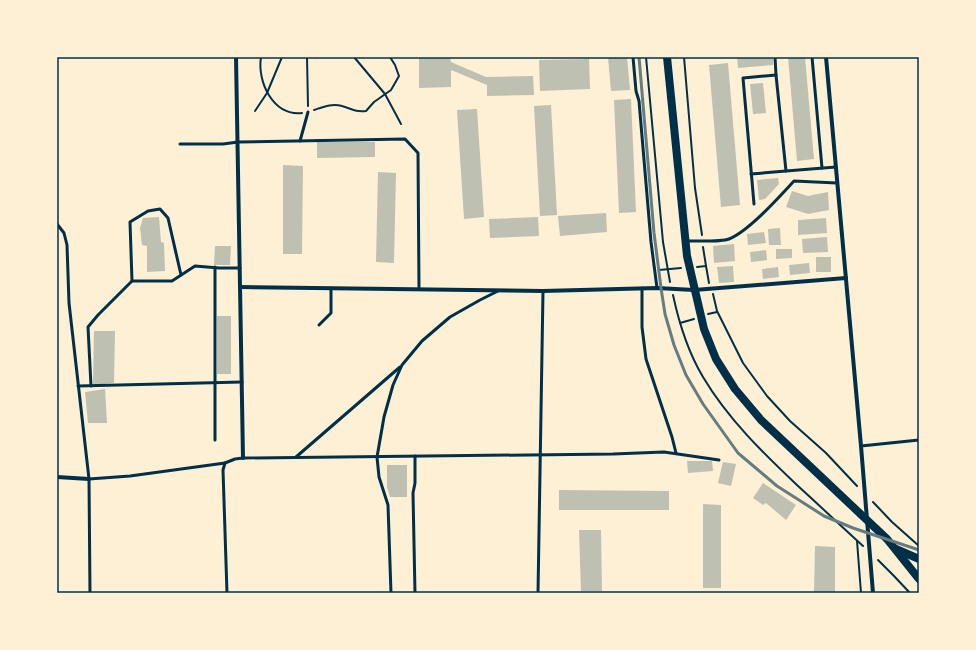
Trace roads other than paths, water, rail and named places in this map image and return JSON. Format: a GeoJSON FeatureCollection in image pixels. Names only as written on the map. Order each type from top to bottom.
{"type":"FeatureCollection","features":[{"type":"Feature","properties":{"kind":"main road"},"geometry":{"type":"LineString","coordinates":[[667,57],[685,241],[689,267],[704,329],[716,359],[735,390],[761,420],[867,522],[887,539],[919,579]]}},
{"type":"Feature","properties":{"kind":"main road"},"geometry":{"type":"LineString","coordinates":[[894,548],[919,559]]}},
{"type":"Feature","properties":{"kind":"street"},"geometry":{"type":"LineString","coordinates":[[236,57],[243,458]]}},
{"type":"Feature","properties":{"kind":"street"},"geometry":{"type":"LineString","coordinates":[[826,57],[873,593]]}},
{"type":"Feature","properties":{"kind":"street"},"geometry":{"type":"LineString","coordinates":[[240,287],[543,291],[642,288],[694,290],[846,278]]}},
{"type":"Feature","properties":{"kind":"street"},"geometry":{"type":"LineString","coordinates":[[57,477],[89,479]]}},
{"type":"Feature","properties":{"kind":"lane"},"geometry":{"type":"LineString","coordinates":[[633,57],[636,91],[639,101],[654,270],[657,288]]}},
{"type":"Feature","properties":{"kind":"lane"},"geometry":{"type":"LineString","coordinates":[[775,57],[786,171]]}},
{"type":"Feature","properties":{"kind":"lane"},"geometry":{"type":"LineString","coordinates":[[812,57],[822,168]]}},
{"type":"Feature","properties":{"kind":"lane"},"geometry":{"type":"LineString","coordinates":[[754,204],[743,78],[776,75]]}},
{"type":"Feature","properties":{"kind":"lane"},"geometry":{"type":"LineString","coordinates":[[300,141],[308,112]]}},
{"type":"Feature","properties":{"kind":"lane"},"geometry":{"type":"LineString","coordinates":[[180,144],[405,139],[418,153],[419,289]]}},
{"type":"Feature","properties":{"kind":"lane"},"geometry":{"type":"LineString","coordinates":[[751,174],[836,167]]}},
{"type":"Feature","properties":{"kind":"lane"},"geometry":{"type":"LineString","coordinates":[[685,241],[728,240],[741,233],[794,181],[838,183]]}},
{"type":"Feature","properties":{"kind":"lane"},"geometry":{"type":"LineString","coordinates":[[132,281],[130,222],[148,211],[160,209],[168,218],[181,275]]}},
{"type":"Feature","properties":{"kind":"lane"},"geometry":{"type":"LineString","coordinates":[[57,224],[64,233],[67,244],[69,303],[89,479],[90,593]]}},
{"type":"Feature","properties":{"kind":"lane"},"geometry":{"type":"LineString","coordinates":[[91,386],[88,327],[132,281],[172,281],[195,266],[240,268]]}},
{"type":"Feature","properties":{"kind":"lane"},"geometry":{"type":"LineString","coordinates":[[215,267],[215,440]]}},
{"type":"Feature","properties":{"kind":"lane"},"geometry":{"type":"LineString","coordinates":[[319,325],[331,313],[332,288]]}},
{"type":"Feature","properties":{"kind":"lane"},"geometry":{"type":"LineString","coordinates":[[642,288],[642,328],[646,359],[676,453]]}},
{"type":"Feature","properties":{"kind":"lane"},"geometry":{"type":"LineString","coordinates":[[296,457],[402,365],[422,341],[450,317],[500,290]]}},
{"type":"Feature","properties":{"kind":"lane"},"geometry":{"type":"LineString","coordinates":[[538,593],[539,455],[543,291]]}},
{"type":"Feature","properties":{"kind":"lane"},"geometry":{"type":"LineString","coordinates":[[391,593],[388,505],[379,477],[377,457],[384,417],[393,385],[402,365]]}},
{"type":"Feature","properties":{"kind":"lane"},"geometry":{"type":"LineString","coordinates":[[78,386],[242,382]]}},
{"type":"Feature","properties":{"kind":"lane"},"geometry":{"type":"LineString","coordinates":[[861,446],[919,440]]}},
{"type":"Feature","properties":{"kind":"lane"},"geometry":{"type":"LineString","coordinates":[[89,479],[130,476],[225,463],[243,458],[539,455],[664,452],[719,460]]}},
{"type":"Feature","properties":{"kind":"lane"},"geometry":{"type":"LineString","coordinates":[[415,456],[415,483],[413,493],[415,593]]}},
{"type":"Feature","properties":{"kind":"lane"},"geometry":{"type":"LineString","coordinates":[[225,463],[223,476],[227,593]]}},
{"type":"Feature","properties":{"kind":"railway"},"geometry":{"type":"LineString","coordinates":[[639,57],[654,233],[661,288],[665,314],[674,345],[686,375],[703,404],[738,453],[777,486],[824,516],[853,528],[919,550]]}}]}
